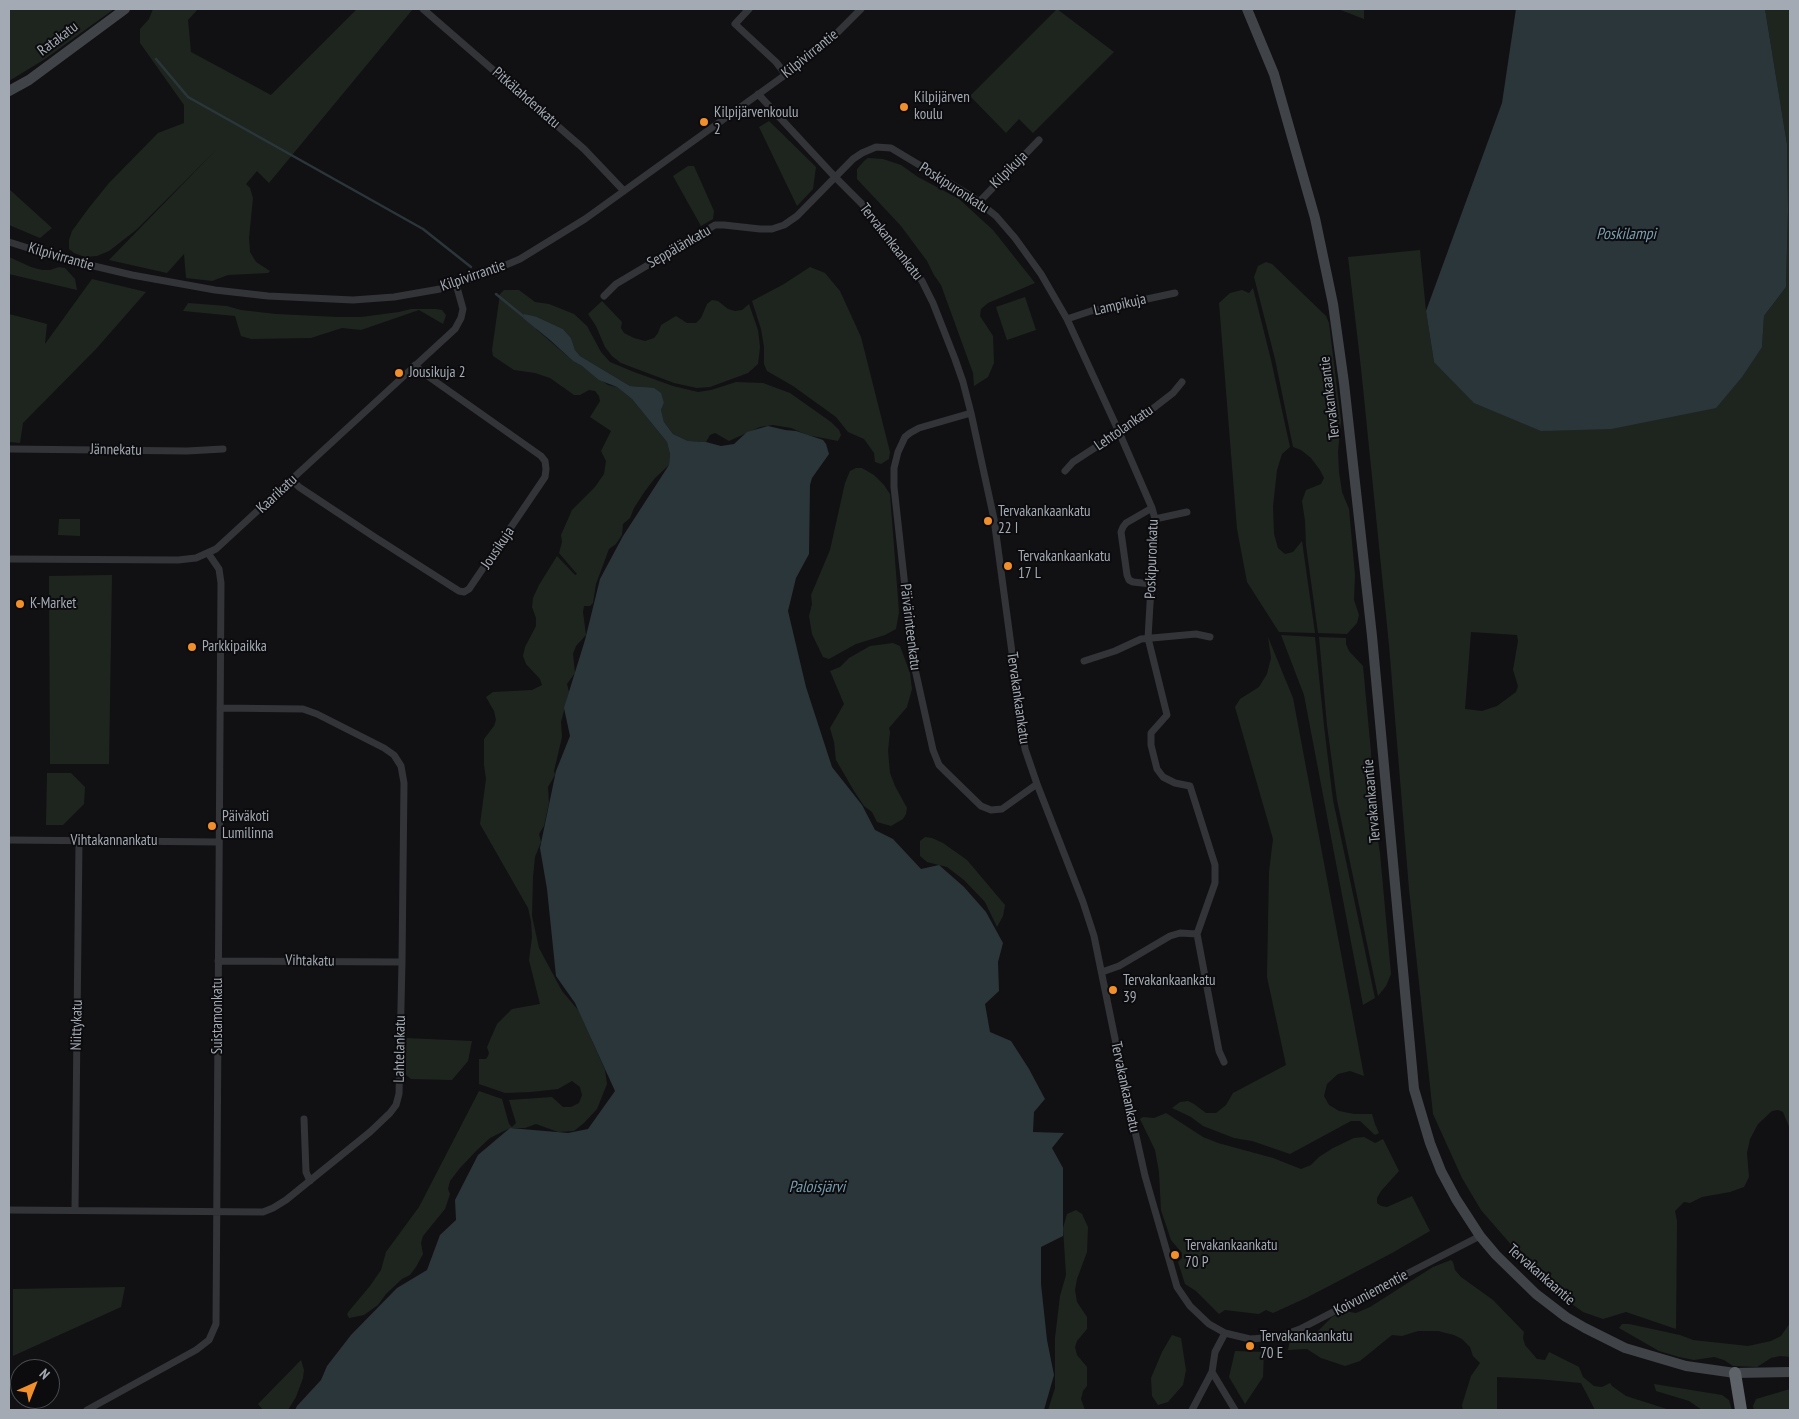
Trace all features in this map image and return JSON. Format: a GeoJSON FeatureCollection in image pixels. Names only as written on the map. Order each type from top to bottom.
{"type":"FeatureCollection","features":[{"type":"Feature","properties":{"kind":"highway"},"geometry":{"type":"LineString","coordinates":[[1735,1373],[1741,1410]]}},
{"type":"Feature","properties":{"kind":"street","name":"Ratakatu"},"geometry":{"type":"LineString","coordinates":[[9,91],[29,80],[124,9]]}},
{"type":"Feature","properties":{"kind":"street","name":"Pitkälahdenkatu"},"geometry":{"type":"LineString","coordinates":[[423,9],[584,149],[624,191]]}},
{"type":"Feature","properties":{"kind":"street"},"geometry":{"type":"LineString","coordinates":[[749,9],[734,24],[776,62],[786,75]]}},
{"type":"Feature","properties":{"kind":"street","name":"Kilpivirrantie"},"geometry":{"type":"LineString","coordinates":[[9,242],[60,258],[132,275],[215,290],[268,296],[353,300],[410,295],[456,284],[520,259],[577,224],[786,75],[837,33],[861,9]]}},
{"type":"Feature","properties":{"kind":"street","name":"Tervakankaantie"},"geometry":{"type":"LineString","coordinates":[[1247,9],[1274,74],[1315,218],[1333,304],[1344,383],[1371,626],[1414,1089],[1430,1143],[1456,1199],[1480,1236],[1515,1275],[1566,1317],[1625,1348],[1686,1366],[1735,1373],[1790,1372]]}},
{"type":"Feature","properties":{"kind":"street","name":"Tervakankaankatu"},"geometry":{"type":"LineString","coordinates":[[758,94],[877,221],[922,281],[933,303],[955,360],[971,413],[994,519],[1025,749],[1094,936],[1145,1176],[1177,1287],[1190,1306],[1209,1324],[1225,1333]]}},
{"type":"Feature","properties":{"kind":"street","name":"Kilpikuja"},"geometry":{"type":"LineString","coordinates":[[980,202],[1039,140]]}},
{"type":"Feature","properties":{"kind":"street","name":"Poskipuronkatu"},"geometry":{"type":"LineString","coordinates":[[835,177],[862,153],[881,146],[891,148],[905,156],[980,202],[1009,231],[1042,274],[1067,319],[1119,432],[1155,519],[1148,638],[1168,715],[1150,736],[1157,769],[1162,777],[1170,782],[1190,786],[1215,865],[1215,884],[1197,934]]}},
{"type":"Feature","properties":{"kind":"street","name":"Seppälänkatu"},"geometry":{"type":"LineString","coordinates":[[604,296],[616,284],[715,226],[772,229],[784,224],[797,216],[835,177]]}},
{"type":"Feature","properties":{"kind":"street","name":"Kaarikatu"},"geometry":{"type":"LineString","coordinates":[[9,559],[168,560],[196,558],[222,545],[450,334],[461,318],[463,304],[456,284]]}},
{"type":"Feature","properties":{"kind":"street","name":"Lampikuja"},"geometry":{"type":"LineString","coordinates":[[1067,319],[1091,311],[1175,293]]}},
{"type":"Feature","properties":{"kind":"street","name":"Jousikuja"},"geometry":{"type":"LineString","coordinates":[[292,480],[376,538],[459,591],[464,592],[470,589],[545,477],[545,461],[541,456],[422,372],[416,365]]}},
{"type":"Feature","properties":{"kind":"street","name":"Lehtolankatu"},"geometry":{"type":"LineString","coordinates":[[1064,471],[1173,393],[1182,382]]}},
{"type":"Feature","properties":{"kind":"street","name":"Päivärinteenkatu"},"geometry":{"type":"LineString","coordinates":[[971,413],[919,428],[910,433],[905,437],[894,468],[894,487],[912,660],[933,750],[939,765],[946,772],[981,806],[991,810],[1002,809],[1037,784]]}},
{"type":"Feature","properties":{"kind":"street","name":"Jännekatu"},"geometry":{"type":"LineString","coordinates":[[9,449],[187,452],[223,449]]}},
{"type":"Feature","properties":{"kind":"street"},"geometry":{"type":"LineString","coordinates":[[1152,508],[1126,523],[1121,532],[1126,575],[1133,582],[1152,584]]}},
{"type":"Feature","properties":{"kind":"street"},"geometry":{"type":"LineString","coordinates":[[1155,519],[1187,512]]}},
{"type":"Feature","properties":{"kind":"street","name":"Suistamonkatu"},"geometry":{"type":"LineString","coordinates":[[87,1410],[196,1350],[212,1335],[217,1318],[221,577],[219,568],[208,553]]}},
{"type":"Feature","properties":{"kind":"street"},"geometry":{"type":"LineString","coordinates":[[1084,662],[1141,639],[1196,634],[1210,637]]}},
{"type":"Feature","properties":{"kind":"street","name":"Lahtelankatu"},"geometry":{"type":"LineString","coordinates":[[9,1210],[256,1213],[273,1208],[310,1181],[370,1132],[390,1114],[396,1105],[399,1094],[404,783],[399,762],[384,748],[317,714],[303,709],[220,708]]}},
{"type":"Feature","properties":{"kind":"street","name":"Vihtakannankatu"},"geometry":{"type":"LineString","coordinates":[[9,840],[219,842]]}},
{"type":"Feature","properties":{"kind":"street","name":"Niittykatu"},"geometry":{"type":"LineString","coordinates":[[75,1210],[79,840]]}},
{"type":"Feature","properties":{"kind":"street"},"geometry":{"type":"LineString","coordinates":[[1102,972],[1119,966],[1170,936],[1180,933],[1197,934],[1219,1052],[1224,1062]]}},
{"type":"Feature","properties":{"kind":"street","name":"Vihtakatu"},"geometry":{"type":"LineString","coordinates":[[218,961],[402,962]]}},
{"type":"Feature","properties":{"kind":"street"},"geometry":{"type":"LineString","coordinates":[[304,1119],[306,1172],[310,1181]]}},
{"type":"Feature","properties":{"kind":"street","name":"Koivuniementie"},"geometry":{"type":"LineString","coordinates":[[1225,1333],[1250,1339],[1278,1337],[1300,1329],[1480,1236]]}},
{"type":"Feature","properties":{"kind":"street"},"geometry":{"type":"LineString","coordinates":[[1192,1410],[1212,1372],[1215,1352],[1225,1333]]}},
{"type":"Feature","properties":{"kind":"street"},"geometry":{"type":"LineString","coordinates":[[1212,1372],[1235,1410]]}},
{"type":"Feature","properties":{"kind":"shaded area"},"geometry":{"type":"Polygon","coordinates":[[[9,9],[114,9],[45,59],[9,81],[9,9]]]}},
{"type":"Feature","properties":{"kind":"shaded area"},"geometry":{"type":"Polygon","coordinates":[[[153,9],[198,9],[188,20],[191,52],[271,95],[357,9],[413,9],[269,183],[257,171],[246,184],[250,188],[253,198],[249,238],[250,252],[256,262],[270,271],[268,273],[228,275],[212,281],[186,278],[184,254],[167,273],[109,260],[217,149],[136,230],[109,251],[97,256],[85,257],[69,249],[72,231],[109,183],[158,133],[184,123],[184,105],[140,43],[140,29],[149,19],[153,9]]]}},
{"type":"Feature","properties":{"kind":"shaded area"},"geometry":{"type":"Polygon","coordinates":[[[1057,9],[1114,52],[1033,133],[1019,119],[1006,133],[970,96],[1057,9]]]}},
{"type":"Feature","properties":{"kind":"shaded area"},"geometry":{"type":"Polygon","coordinates":[[[1338,9],[1364,9],[1364,19],[1338,9]]]}},
{"type":"Feature","properties":{"kind":"shaded area"},"geometry":{"type":"Polygon","coordinates":[[[1765,9],[1790,9],[1790,1129],[1783,1112],[1778,1110],[1772,1111],[1758,1124],[1750,1139],[1747,1153],[1749,1177],[1744,1187],[1730,1192],[1702,1197],[1690,1203],[1684,1202],[1675,1211],[1677,1221],[1676,1329],[1626,1312],[1603,1319],[1583,1312],[1547,1286],[1481,1210],[1462,1178],[1433,1114],[1409,889],[1389,645],[1348,257],[1420,250],[1426,311],[1434,362],[1762,347],[1764,316],[1786,287],[1787,144],[1765,9]],[[1471,632],[1465,709],[1482,711],[1497,706],[1516,692],[1518,686],[1513,670],[1518,641],[1517,635],[1471,632]]]}},
{"type":"Feature","properties":{"kind":"shaded area"},"geometry":{"type":"Polygon","coordinates":[[[769,121],[816,167],[813,189],[797,206],[759,127],[769,121]]]}},
{"type":"Feature","properties":{"kind":"shaded area"},"geometry":{"type":"Polygon","coordinates":[[[868,158],[883,159],[901,165],[918,177],[959,199],[993,230],[1035,283],[988,303],[981,309],[980,316],[993,336],[994,363],[988,377],[974,386],[973,373],[941,285],[927,261],[901,226],[857,179],[857,169],[868,158]]]}},
{"type":"Feature","properties":{"kind":"shaded area"},"geometry":{"type":"Polygon","coordinates":[[[688,166],[694,166],[714,211],[713,219],[701,226],[673,176],[688,166]]]}},
{"type":"Feature","properties":{"kind":"shaded area"},"geometry":{"type":"Polygon","coordinates":[[[9,189],[52,228],[40,238],[9,225],[9,189]]]}},
{"type":"Feature","properties":{"kind":"shaded area"},"geometry":{"type":"Polygon","coordinates":[[[9,257],[42,270],[59,267],[65,268],[75,279],[77,290],[9,274],[9,257]]]}},
{"type":"Feature","properties":{"kind":"shaded area"},"geometry":{"type":"Polygon","coordinates":[[[1266,262],[1272,264],[1326,316],[1329,323],[1341,420],[1338,452],[1339,472],[1342,492],[1349,509],[1355,575],[1354,600],[1359,615],[1357,623],[1347,634],[1318,633],[1302,501],[1306,490],[1321,484],[1324,478],[1311,458],[1301,450],[1293,447],[1275,359],[1254,277],[1258,266],[1266,262]]]}},
{"type":"Feature","properties":{"kind":"shaded area"},"geometry":{"type":"Polygon","coordinates":[[[810,267],[825,273],[840,291],[861,337],[890,452],[889,459],[881,464],[875,462],[874,453],[864,439],[848,432],[836,417],[793,386],[767,371],[764,364],[761,329],[752,301],[784,284],[810,267]]]}},
{"type":"Feature","properties":{"kind":"shaded area"},"geometry":{"type":"Polygon","coordinates":[[[92,279],[146,292],[96,349],[23,423],[20,443],[9,442],[9,314],[47,324],[45,344],[92,279]]]}},
{"type":"Feature","properties":{"kind":"shaded area"},"geometry":{"type":"Polygon","coordinates":[[[1253,288],[1290,447],[1282,454],[1277,470],[1273,506],[1274,534],[1278,548],[1285,554],[1293,552],[1302,541],[1315,633],[1279,632],[1247,582],[1237,529],[1219,303],[1230,293],[1242,290],[1249,293],[1253,288]]]}},
{"type":"Feature","properties":{"kind":"shaded area"},"geometry":{"type":"Polygon","coordinates":[[[504,290],[519,290],[535,302],[549,304],[574,314],[587,326],[601,352],[610,362],[673,386],[698,392],[736,382],[763,383],[790,393],[831,422],[841,435],[838,441],[807,435],[791,428],[773,425],[760,427],[729,441],[715,433],[710,435],[706,442],[688,441],[673,434],[664,422],[661,410],[664,403],[641,387],[630,386],[580,356],[575,350],[571,338],[563,329],[537,317],[536,329],[573,361],[608,385],[617,387],[632,399],[667,442],[670,454],[669,465],[655,478],[634,508],[630,518],[623,524],[622,535],[616,544],[609,549],[596,584],[593,603],[590,606],[584,606],[586,635],[576,646],[573,654],[575,673],[567,684],[569,692],[561,722],[562,737],[554,771],[555,775],[548,787],[549,803],[544,826],[539,834],[541,842],[535,857],[533,877],[532,916],[539,948],[562,991],[579,1011],[605,1070],[607,1084],[597,1109],[574,1131],[558,1132],[536,1124],[525,1128],[510,1128],[490,1138],[460,1168],[450,1181],[448,1189],[450,1194],[445,1209],[423,1236],[421,1243],[423,1254],[410,1275],[402,1279],[386,1294],[378,1305],[364,1315],[349,1318],[347,1314],[349,1311],[381,1270],[386,1252],[419,1207],[479,1091],[502,1099],[509,1124],[512,1127],[516,1123],[509,1100],[552,1097],[563,1107],[571,1107],[579,1103],[582,1095],[580,1087],[572,1081],[558,1089],[505,1093],[479,1084],[479,1059],[486,1059],[488,1056],[487,1047],[497,1024],[512,1009],[540,1004],[529,960],[532,937],[528,908],[480,824],[486,779],[484,739],[494,726],[496,720],[494,711],[486,697],[493,692],[532,690],[542,685],[540,679],[526,664],[523,656],[525,647],[536,626],[536,618],[532,607],[533,598],[557,556],[575,575],[577,574],[559,553],[562,542],[561,535],[572,510],[595,487],[604,474],[606,461],[601,451],[611,431],[590,417],[600,401],[595,391],[589,390],[580,395],[574,395],[550,378],[535,373],[514,370],[493,356],[492,350],[500,294],[504,290]]]}},
{"type":"Feature","properties":{"kind":"shaded area"},"geometry":{"type":"Polygon","coordinates":[[[1025,297],[1036,330],[1007,340],[996,307],[1025,297]]]}},
{"type":"Feature","properties":{"kind":"shaded area"},"geometry":{"type":"Polygon","coordinates":[[[712,300],[718,301],[728,309],[735,311],[742,310],[749,304],[758,330],[760,347],[758,364],[748,373],[710,387],[697,388],[674,383],[621,363],[605,347],[596,326],[588,314],[602,301],[622,322],[621,328],[624,333],[645,341],[654,338],[661,325],[676,316],[687,323],[696,323],[701,318],[707,304],[712,300]]]}},
{"type":"Feature","properties":{"kind":"shaded area"},"geometry":{"type":"Polygon","coordinates":[[[188,303],[227,306],[241,310],[276,314],[338,317],[361,317],[411,309],[442,310],[446,315],[443,324],[419,310],[361,330],[342,328],[311,338],[251,339],[241,336],[235,316],[183,311],[188,303]]]}},
{"type":"Feature","properties":{"kind":"shaded area"},"geometry":{"type":"Polygon","coordinates":[[[862,468],[874,475],[890,494],[899,612],[896,629],[885,635],[856,644],[829,659],[823,657],[812,634],[809,616],[812,604],[811,595],[830,550],[845,483],[850,471],[862,468]]]}},
{"type":"Feature","properties":{"kind":"shaded area"},"geometry":{"type":"Polygon","coordinates":[[[59,519],[80,519],[80,536],[58,535],[59,519]]]}},
{"type":"Feature","properties":{"kind":"shaded area"},"geometry":{"type":"Polygon","coordinates":[[[112,575],[109,764],[50,764],[49,576],[112,575]]]}},
{"type":"Feature","properties":{"kind":"shaded area"},"geometry":{"type":"Polygon","coordinates":[[[1281,635],[1315,637],[1333,800],[1375,998],[1363,1005],[1304,695],[1281,635]]]}},
{"type":"Feature","properties":{"kind":"shaded area"},"geometry":{"type":"Polygon","coordinates":[[[1268,637],[1293,698],[1364,1076],[1350,1071],[1338,1074],[1327,1084],[1324,1096],[1329,1105],[1339,1111],[1354,1114],[1372,1114],[1379,1133],[1375,1135],[1360,1121],[1351,1121],[1290,1154],[1252,1141],[1234,1138],[1203,1126],[1191,1117],[1172,1108],[1180,1102],[1188,1101],[1206,1113],[1216,1113],[1226,1105],[1233,1093],[1286,1065],[1267,977],[1269,872],[1273,839],[1235,707],[1240,699],[1259,687],[1267,674],[1271,658],[1268,637]]]}},
{"type":"Feature","properties":{"kind":"shaded area"},"geometry":{"type":"Polygon","coordinates":[[[1319,637],[1346,638],[1349,651],[1363,666],[1371,752],[1372,804],[1380,853],[1391,974],[1386,986],[1378,996],[1337,800],[1327,725],[1319,637]]]}},
{"type":"Feature","properties":{"kind":"shaded area"},"geometry":{"type":"Polygon","coordinates":[[[893,643],[900,646],[910,673],[912,689],[907,707],[889,728],[888,751],[890,773],[907,808],[903,819],[891,826],[877,822],[872,812],[864,806],[854,791],[836,760],[830,728],[844,704],[830,671],[840,667],[849,658],[870,646],[893,643]]]}},
{"type":"Feature","properties":{"kind":"shaded area"},"geometry":{"type":"Polygon","coordinates":[[[47,773],[71,773],[85,787],[84,804],[63,825],[46,825],[47,773]]]}},
{"type":"Feature","properties":{"kind":"shaded area"},"geometry":{"type":"Polygon","coordinates":[[[925,837],[943,843],[967,860],[1005,905],[1003,916],[997,927],[985,902],[964,880],[947,867],[927,862],[920,856],[920,841],[925,837]]]}},
{"type":"Feature","properties":{"kind":"shaded area"},"geometry":{"type":"Polygon","coordinates":[[[406,1038],[472,1041],[468,1061],[452,1080],[411,1079],[406,1075],[406,1038]]]}},
{"type":"Feature","properties":{"kind":"shaded area"},"geometry":{"type":"Polygon","coordinates":[[[1166,1113],[1203,1137],[1273,1158],[1301,1169],[1311,1165],[1333,1148],[1354,1138],[1364,1137],[1375,1143],[1383,1139],[1399,1171],[1381,1191],[1377,1198],[1377,1203],[1387,1207],[1412,1196],[1430,1231],[1306,1298],[1273,1313],[1266,1310],[1259,1314],[1225,1310],[1219,1314],[1196,1291],[1185,1284],[1178,1262],[1182,1258],[1182,1253],[1171,1240],[1161,1210],[1159,1172],[1155,1150],[1140,1119],[1143,1117],[1154,1118],[1166,1113]]]}},
{"type":"Feature","properties":{"kind":"shaded area"},"geometry":{"type":"Polygon","coordinates":[[[1076,1210],[1082,1214],[1088,1227],[1087,1252],[1075,1290],[1077,1302],[1087,1317],[1087,1329],[1077,1341],[1075,1347],[1077,1355],[1087,1367],[1087,1386],[1083,1391],[1081,1399],[1085,1410],[1048,1410],[1055,1388],[1055,1338],[1060,1296],[1066,1275],[1063,1228],[1067,1214],[1076,1210]]]}},
{"type":"Feature","properties":{"kind":"shaded area"},"geometry":{"type":"Polygon","coordinates":[[[1451,1260],[1455,1270],[1461,1277],[1493,1300],[1524,1332],[1525,1345],[1537,1359],[1545,1360],[1549,1352],[1579,1367],[1583,1377],[1594,1386],[1602,1387],[1610,1383],[1626,1396],[1670,1410],[1595,1410],[1581,1383],[1497,1377],[1497,1410],[1463,1410],[1462,1405],[1471,1376],[1480,1363],[1473,1356],[1470,1347],[1462,1339],[1438,1331],[1418,1331],[1402,1336],[1392,1335],[1360,1361],[1345,1366],[1321,1358],[1307,1349],[1288,1350],[1290,1340],[1304,1332],[1309,1335],[1315,1334],[1332,1317],[1344,1311],[1356,1313],[1370,1307],[1433,1267],[1451,1260]]]}},
{"type":"Feature","properties":{"kind":"shaded area"},"geometry":{"type":"Polygon","coordinates":[[[125,1287],[121,1307],[13,1356],[13,1289],[125,1287]]]}},
{"type":"Feature","properties":{"kind":"shaded area"},"geometry":{"type":"Polygon","coordinates":[[[1790,1323],[1790,1357],[1780,1356],[1771,1358],[1757,1367],[1733,1366],[1724,1360],[1714,1357],[1694,1360],[1679,1357],[1659,1351],[1619,1328],[1622,1324],[1629,1324],[1680,1335],[1693,1340],[1748,1346],[1771,1341],[1781,1336],[1790,1323]]]}},
{"type":"Feature","properties":{"kind":"shaded area"},"geometry":{"type":"Polygon","coordinates":[[[1172,1335],[1181,1338],[1186,1370],[1183,1385],[1168,1402],[1158,1405],[1152,1396],[1151,1378],[1162,1352],[1172,1335]]]}},
{"type":"Feature","properties":{"kind":"shaded area"},"geometry":{"type":"Polygon","coordinates":[[[1235,1351],[1264,1352],[1263,1377],[1245,1404],[1229,1377],[1235,1351]]]}},
{"type":"Feature","properties":{"kind":"shaded area"},"geometry":{"type":"Polygon","coordinates":[[[301,1360],[304,1370],[303,1378],[296,1397],[288,1410],[263,1410],[258,1404],[301,1360]]]}},
{"type":"Feature","properties":{"kind":"shaded area"},"geometry":{"type":"Polygon","coordinates":[[[1654,1384],[1722,1395],[1729,1400],[1732,1410],[1702,1410],[1689,1401],[1656,1391],[1654,1384]]]}},
{"type":"Feature","properties":{"kind":"shaded area"},"geometry":{"type":"Polygon","coordinates":[[[1790,1389],[1790,1410],[1754,1410],[1753,1406],[1756,1399],[1790,1389]]]}},
{"type":"Feature","properties":{"kind":"water","name":"Poskilampi"},"geometry":{"type":"Polygon","coordinates":[[[1516,9],[1765,9],[1787,144],[1786,287],[1764,316],[1762,347],[1742,377],[1716,408],[1611,429],[1541,431],[1474,403],[1434,362],[1426,311],[1502,103],[1516,9]]]}},
{"type":"Feature","properties":{"kind":"water","name":"Paloisjärvi"},"geometry":{"type":"Polygon","coordinates":[[[524,314],[537,317],[563,329],[571,338],[575,350],[580,356],[630,386],[654,388],[661,393],[664,403],[661,410],[664,422],[673,434],[688,441],[706,442],[721,446],[734,444],[747,432],[768,426],[796,431],[823,440],[826,444],[829,454],[812,478],[810,485],[809,554],[796,578],[788,611],[806,687],[832,767],[862,805],[875,830],[893,839],[921,869],[939,865],[964,887],[986,912],[1003,943],[998,962],[999,991],[985,1004],[990,1032],[1011,1041],[1045,1099],[1034,1112],[1033,1132],[1064,1133],[1052,1148],[1063,1168],[1063,1236],[1041,1247],[1041,1284],[1047,1340],[1054,1375],[1044,1410],[295,1410],[321,1380],[327,1366],[351,1335],[397,1288],[427,1270],[440,1235],[456,1220],[455,1200],[478,1155],[510,1128],[568,1133],[588,1129],[615,1091],[575,1003],[556,976],[547,889],[540,848],[556,771],[570,736],[564,708],[585,640],[600,579],[623,536],[669,465],[670,454],[667,442],[632,399],[617,387],[599,380],[573,361],[523,318],[524,314]]]}},
{"type":"Feature","properties":{"kind":"waterway"},"geometry":{"type":"LineString","coordinates":[[156,59],[188,97],[423,229],[471,267]]}},
{"type":"Feature","properties":{"kind":"waterway"},"geometry":{"type":"LineString","coordinates":[[496,294],[523,316]]}},
{"type":"Feature","properties":{"kind":"place","name":"Kilpijärven koulu"},"geometry":{"type":"Point","coordinates":[904,107]}},
{"type":"Feature","properties":{"kind":"place","name":"Kilpijärvenkoulu 2"},"geometry":{"type":"Point","coordinates":[704,122]}},
{"type":"Feature","properties":{"kind":"place","name":"Jousikuja 2"},"geometry":{"type":"Point","coordinates":[399,373]}},
{"type":"Feature","properties":{"kind":"place","name":"Tervakankaankatu 22 I"},"geometry":{"type":"Point","coordinates":[988,521]}},
{"type":"Feature","properties":{"kind":"place","name":"Tervakankaankatu 17 L"},"geometry":{"type":"Point","coordinates":[1008,566]}},
{"type":"Feature","properties":{"kind":"place","name":"K-Market"},"geometry":{"type":"Point","coordinates":[20,604]}},
{"type":"Feature","properties":{"kind":"place","name":"Parkkipaikka"},"geometry":{"type":"Point","coordinates":[192,647]}},
{"type":"Feature","properties":{"kind":"place","name":"Päiväkoti Lumilinna"},"geometry":{"type":"Point","coordinates":[212,826]}},
{"type":"Feature","properties":{"kind":"place","name":"Tervakankaankatu 39"},"geometry":{"type":"Point","coordinates":[1113,990]}},
{"type":"Feature","properties":{"kind":"place","name":"Tervakankaankatu 70 P"},"geometry":{"type":"Point","coordinates":[1175,1255]}},
{"type":"Feature","properties":{"kind":"place","name":"Tervakankaankatu 70 E"},"geometry":{"type":"Point","coordinates":[1250,1346]}}]}
